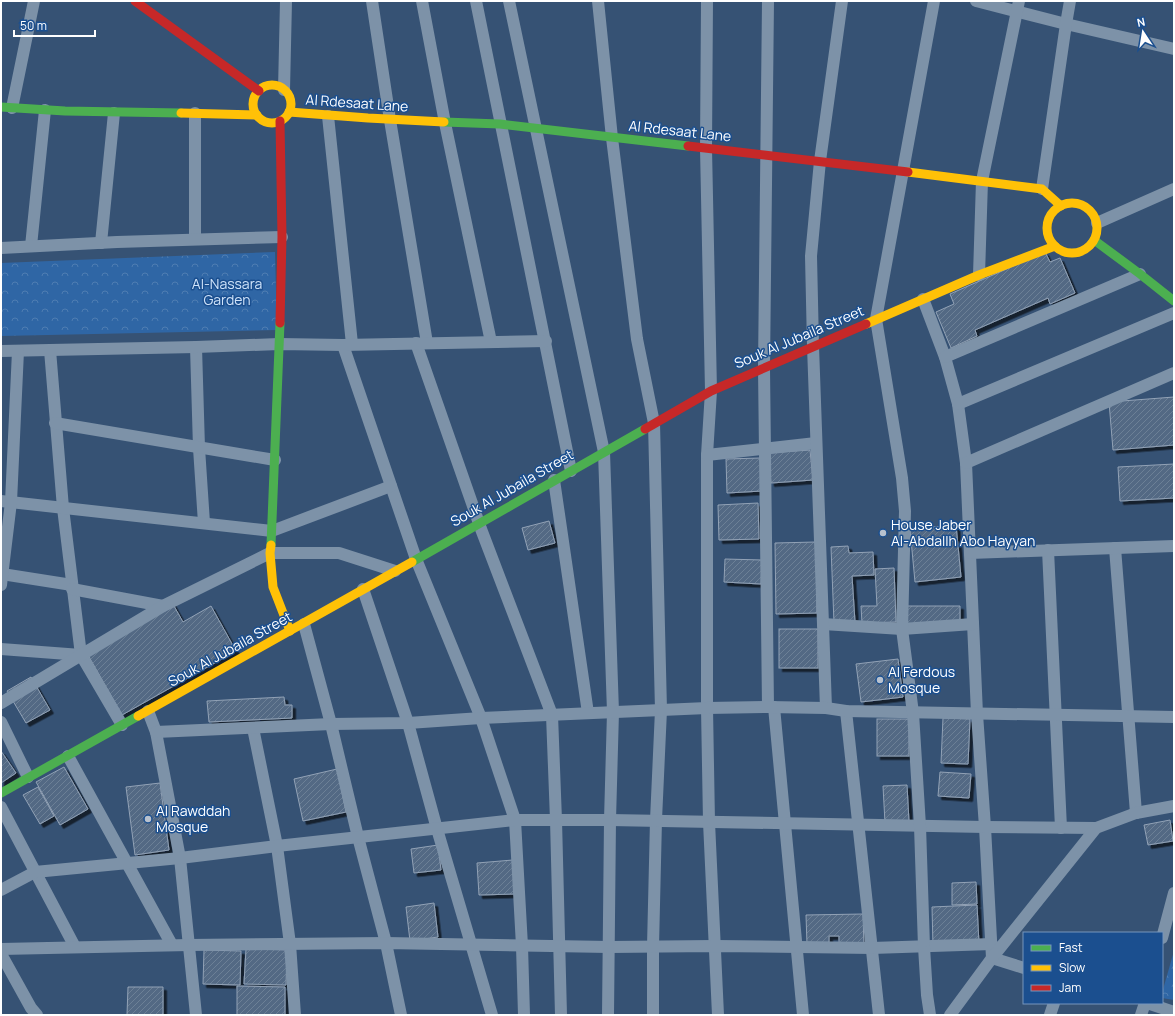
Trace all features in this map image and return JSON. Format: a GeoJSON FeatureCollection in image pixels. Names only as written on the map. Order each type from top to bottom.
{"type":"FeatureCollection","features":[{"type":"Feature","properties":{"kind":"street"},"geometry":{"type":"LineString","coordinates":[[34,1],[7,107],[114,113],[257,115]]}},
{"type":"Feature","properties":{"kind":"street"},"geometry":{"type":"LineString","coordinates":[[135,1],[259,91]]}},
{"type":"Feature","properties":{"kind":"street"},"geometry":{"type":"LineString","coordinates":[[284,90],[286,1]]}},
{"type":"Feature","properties":{"kind":"street"},"geometry":{"type":"LineString","coordinates":[[372,1],[422,343],[479,523],[552,715],[561,1015]]}},
{"type":"Feature","properties":{"kind":"street"},"geometry":{"type":"LineString","coordinates":[[422,1],[445,124],[491,342]]}},
{"type":"Feature","properties":{"kind":"street"},"geometry":{"type":"LineString","coordinates":[[476,1],[500,124],[546,341],[571,471]]}},
{"type":"Feature","properties":{"kind":"street"},"geometry":{"type":"LineString","coordinates":[[509,1],[604,452],[613,712],[610,820],[608,1015]]}},
{"type":"Feature","properties":{"kind":"street"},"geometry":{"type":"LineString","coordinates":[[598,1],[612,138],[637,339],[654,423],[661,710],[656,820],[653,1015]]}},
{"type":"Feature","properties":{"kind":"street"},"geometry":{"type":"LineString","coordinates":[[707,1],[706,148],[711,391],[707,455],[707,708],[709,822],[718,1015]]}},
{"type":"Feature","properties":{"kind":"street"},"geometry":{"type":"LineString","coordinates":[[768,1],[764,449],[771,707],[785,823],[803,1015]]}},
{"type":"Feature","properties":{"kind":"street"},"geometry":{"type":"LineString","coordinates":[[826,708],[816,443],[811,256],[820,161],[842,1]]}},
{"type":"Feature","properties":{"kind":"street"},"geometry":{"type":"LineString","coordinates":[[930,1015],[927,995],[924,947],[920,826],[913,712],[902,629],[905,511],[902,478],[876,319],[934,1]]}},
{"type":"Feature","properties":{"kind":"street"},"geometry":{"type":"LineString","coordinates":[[976,1],[1017,6],[1066,24],[1174,49]]}},
{"type":"Feature","properties":{"kind":"street"},"geometry":{"type":"LineString","coordinates":[[1061,206],[1042,189],[1070,1]]}},
{"type":"Feature","properties":{"kind":"street"},"geometry":{"type":"LineString","coordinates":[[979,275],[982,181],[1017,6]]}},
{"type":"Feature","properties":{"kind":"street"},"geometry":{"type":"LineString","coordinates":[[269,86],[274,86],[284,90],[290,100],[289,112],[285,118],[274,123],[261,120],[253,105],[259,91],[269,86]]}},
{"type":"Feature","properties":{"kind":"street"},"geometry":{"type":"LineString","coordinates":[[32,246],[45,110]]}},
{"type":"Feature","properties":{"kind":"street","name":"Al Rdesaat Lane"},"geometry":{"type":"LineString","coordinates":[[289,112],[445,124],[500,124],[820,161],[1042,189]]}},
{"type":"Feature","properties":{"kind":"street"},"geometry":{"type":"LineString","coordinates":[[101,243],[114,113]]}},
{"type":"Feature","properties":{"kind":"street"},"geometry":{"type":"LineString","coordinates":[[195,113],[195,239]]}},
{"type":"Feature","properties":{"kind":"street"},"geometry":{"type":"LineString","coordinates":[[328,116],[348,345],[391,486],[416,560],[481,718],[515,820],[524,1015]]}},
{"type":"Feature","properties":{"kind":"street"},"geometry":{"type":"LineString","coordinates":[[280,121],[282,237],[275,460],[270,552],[273,587],[290,632]]}},
{"type":"Feature","properties":{"kind":"street"},"geometry":{"type":"LineString","coordinates":[[1097,223],[1174,189]]}},
{"type":"Feature","properties":{"kind":"street"},"geometry":{"type":"LineString","coordinates":[[1069,203],[1080,204],[1088,208],[1094,215],[1097,223],[1097,232],[1094,240],[1082,251],[1073,253],[1065,252],[1055,246],[1049,236],[1047,228],[1051,215],[1061,206],[1069,203]]}},
{"type":"Feature","properties":{"kind":"street"},"geometry":{"type":"LineString","coordinates":[[1,248],[195,239],[282,237]]}},
{"type":"Feature","properties":{"kind":"street"},"geometry":{"type":"LineString","coordinates":[[1094,240],[1174,301]]}},
{"type":"Feature","properties":{"kind":"street","name":"Souk Al Jubaila Street"},"geometry":{"type":"LineString","coordinates":[[1,793],[290,632],[711,391],[979,275],[1055,246]]}},
{"type":"Feature","properties":{"kind":"street"},"geometry":{"type":"LineString","coordinates":[[945,357],[1140,274]]}},
{"type":"Feature","properties":{"kind":"street"},"geometry":{"type":"LineString","coordinates":[[923,299],[945,357],[958,404],[966,463],[977,714],[992,958]]}},
{"type":"Feature","properties":{"kind":"street"},"geometry":{"type":"LineString","coordinates":[[958,404],[1174,313]]}},
{"type":"Feature","properties":{"kind":"street"},"geometry":{"type":"LineString","coordinates":[[1,351],[196,348],[279,344],[348,345],[546,341]]}},
{"type":"Feature","properties":{"kind":"street"},"geometry":{"type":"LineString","coordinates":[[196,348],[204,523]]}},
{"type":"Feature","properties":{"kind":"street"},"geometry":{"type":"LineString","coordinates":[[50,350],[63,508],[72,587],[82,655],[122,725]]}},
{"type":"Feature","properties":{"kind":"street"},"geometry":{"type":"LineString","coordinates":[[18,351],[6,501],[2,580],[72,587],[163,606]]}},
{"type":"Feature","properties":{"kind":"street"},"geometry":{"type":"LineString","coordinates":[[966,463],[1174,373]]}},
{"type":"Feature","properties":{"kind":"street"},"geometry":{"type":"LineString","coordinates":[[55,423],[275,460]]}},
{"type":"Feature","properties":{"kind":"street"},"geometry":{"type":"LineString","coordinates":[[707,455],[816,443]]}},
{"type":"Feature","properties":{"kind":"street"},"geometry":{"type":"LineString","coordinates":[[554,480],[588,713]]}},
{"type":"Feature","properties":{"kind":"street"},"geometry":{"type":"LineString","coordinates":[[6,501],[272,531],[391,486]]}},
{"type":"Feature","properties":{"kind":"street"},"geometry":{"type":"LineString","coordinates":[[970,553],[1174,546]]}},
{"type":"Feature","properties":{"kind":"street"},"geometry":{"type":"LineString","coordinates":[[1115,548],[1136,813]]}},
{"type":"Feature","properties":{"kind":"street"},"geometry":{"type":"LineString","coordinates":[[1048,550],[1060,828]]}},
{"type":"Feature","properties":{"kind":"street"},"geometry":{"type":"LineString","coordinates":[[1,703],[163,606],[270,552],[339,553],[395,571]]}},
{"type":"Feature","properties":{"kind":"street"},"geometry":{"type":"LineString","coordinates":[[363,590],[408,723],[437,829],[492,1015]]}},
{"type":"Feature","properties":{"kind":"street"},"geometry":{"type":"LineString","coordinates":[[304,624],[331,724],[358,837],[386,944],[401,1015]]}},
{"type":"Feature","properties":{"kind":"street"},"geometry":{"type":"LineString","coordinates":[[823,624],[902,629],[973,624]]}},
{"type":"Feature","properties":{"kind":"street"},"geometry":{"type":"LineString","coordinates":[[1,649],[82,655]]}},
{"type":"Feature","properties":{"kind":"street"},"geometry":{"type":"LineString","coordinates":[[156,732],[331,724],[408,723],[481,718],[707,708],[771,707],[826,708],[846,711],[1174,717]]}},
{"type":"Feature","properties":{"kind":"street"},"geometry":{"type":"LineString","coordinates":[[148,711],[156,732],[180,858],[196,1015]]}},
{"type":"Feature","properties":{"kind":"street"},"geometry":{"type":"LineString","coordinates":[[846,711],[879,1015]]}},
{"type":"Feature","properties":{"kind":"street"},"geometry":{"type":"LineString","coordinates":[[1,722],[28,777]]}},
{"type":"Feature","properties":{"kind":"street"},"geometry":{"type":"LineString","coordinates":[[253,728],[277,846],[290,944],[295,1015]]}},
{"type":"Feature","properties":{"kind":"street"},"geometry":{"type":"LineString","coordinates":[[68,756],[172,945]]}},
{"type":"Feature","properties":{"kind":"street"},"geometry":{"type":"LineString","coordinates":[[1,890],[35,872],[128,864],[515,820],[656,820],[1096,828],[1136,813],[1174,806]]}},
{"type":"Feature","properties":{"kind":"street"},"geometry":{"type":"LineString","coordinates":[[1,807],[75,947]]}},
{"type":"Feature","properties":{"kind":"street"},"geometry":{"type":"LineString","coordinates":[[950,1015],[992,958],[1096,828]]}},
{"type":"Feature","properties":{"kind":"street"},"geometry":{"type":"LineString","coordinates":[[1163,934],[1174,893]]}},
{"type":"Feature","properties":{"kind":"street"},"geometry":{"type":"LineString","coordinates":[[1,949],[290,944],[872,948],[992,944]]}},
{"type":"Feature","properties":{"kind":"street"},"geometry":{"type":"LineString","coordinates":[[1,954],[31,1008],[37,1015]]}},
{"type":"Feature","properties":{"kind":"street"},"geometry":{"type":"LineString","coordinates":[[992,958],[1023,968]]}},
{"type":"Feature","properties":{"kind":"street"},"geometry":{"type":"LineString","coordinates":[[1050,1015],[1054,1004]]}},
{"type":"Feature","properties":{"kind":"street"},"geometry":{"type":"LineString","coordinates":[[1141,1015],[1146,1004]]}},
{"type":"Feature","properties":{"kind":"street"},"geometry":{"type":"LineString","coordinates":[[1149,1004],[1174,1012]]}},
{"type":"Feature","properties":{"kind":"green space","name":"Al-Nassara Garden"},"geometry":{"type":"Polygon","coordinates":[[[275,252],[277,330],[1,336],[1,263],[275,252]]]}},
{"type":"Feature","properties":{"kind":"green space"},"geometry":{"type":"Polygon","coordinates":[[[1174,951],[1174,1000],[1163,998],[1163,990],[1174,951]]]}},
{"type":"Feature","properties":{"kind":"building"},"geometry":{"type":"Polygon","coordinates":[[[1045,252],[1050,262],[1060,258],[1075,293],[1050,304],[1048,298],[975,330],[977,336],[951,348],[936,312],[954,304],[950,294],[1045,252]]]}},
{"type":"Feature","properties":{"kind":"building"},"geometry":{"type":"Polygon","coordinates":[[[1174,397],[1174,445],[1113,450],[1109,402],[1174,397]]]}},
{"type":"Feature","properties":{"kind":"building"},"geometry":{"type":"Polygon","coordinates":[[[810,450],[813,480],[771,483],[768,453],[810,450]]]}},
{"type":"Feature","properties":{"kind":"building"},"geometry":{"type":"Polygon","coordinates":[[[760,458],[762,491],[727,493],[726,459],[760,458]]]}},
{"type":"Feature","properties":{"kind":"building"},"geometry":{"type":"Polygon","coordinates":[[[1174,464],[1174,498],[1120,501],[1118,467],[1174,464]]]}},
{"type":"Feature","properties":{"kind":"building"},"geometry":{"type":"Polygon","coordinates":[[[758,503],[759,539],[719,540],[718,505],[758,503]]]}},
{"type":"Feature","properties":{"kind":"building"},"geometry":{"type":"Polygon","coordinates":[[[549,521],[555,543],[528,550],[522,528],[549,521]]]}},
{"type":"Feature","properties":{"kind":"building"},"geometry":{"type":"Polygon","coordinates":[[[956,525],[961,577],[915,582],[910,529],[956,525]]]}},
{"type":"Feature","properties":{"kind":"building"},"geometry":{"type":"Polygon","coordinates":[[[816,542],[817,613],[776,614],[775,543],[816,542]]]}},
{"type":"Feature","properties":{"kind":"building"},"geometry":{"type":"Polygon","coordinates":[[[848,546],[849,553],[873,552],[874,575],[852,576],[855,622],[834,623],[831,547],[848,546]]]}},
{"type":"Feature","properties":{"kind":"building"},"geometry":{"type":"Polygon","coordinates":[[[725,559],[762,560],[761,584],[724,582],[725,559]]]}},
{"type":"Feature","properties":{"kind":"building"},"geometry":{"type":"Polygon","coordinates":[[[894,568],[896,622],[862,623],[861,606],[877,606],[875,569],[894,568]]]}},
{"type":"Feature","properties":{"kind":"building"},"geometry":{"type":"Polygon","coordinates":[[[170,599],[183,622],[211,606],[236,651],[122,715],[84,648],[170,599]]]}},
{"type":"Feature","properties":{"kind":"building"},"geometry":{"type":"Polygon","coordinates":[[[906,606],[960,606],[960,623],[906,624],[906,606]]]}},
{"type":"Feature","properties":{"kind":"building"},"geometry":{"type":"Polygon","coordinates":[[[779,629],[818,629],[818,668],[779,668],[779,629]]]}},
{"type":"Feature","properties":{"kind":"building","name":"Al Ferdous Mosque"},"geometry":{"type":"Polygon","coordinates":[[[898,659],[903,697],[861,702],[856,664],[898,659]]]}},
{"type":"Feature","properties":{"kind":"building"},"geometry":{"type":"Polygon","coordinates":[[[31,677],[50,710],[26,723],[7,691],[31,677]]]}},
{"type":"Feature","properties":{"kind":"building"},"geometry":{"type":"Polygon","coordinates":[[[284,697],[285,705],[292,705],[292,718],[209,722],[207,701],[284,697]]]}},
{"type":"Feature","properties":{"kind":"building"},"geometry":{"type":"Polygon","coordinates":[[[943,718],[970,719],[968,764],[941,763],[943,718]]]}},
{"type":"Feature","properties":{"kind":"building"},"geometry":{"type":"Polygon","coordinates":[[[877,719],[909,719],[909,756],[877,756],[877,719]]]}},
{"type":"Feature","properties":{"kind":"building"},"geometry":{"type":"Polygon","coordinates":[[[1,751],[16,773],[1,783],[1,751]]]}},
{"type":"Feature","properties":{"kind":"building"},"geometry":{"type":"Polygon","coordinates":[[[64,767],[88,809],[60,825],[36,782],[64,767]]]}},
{"type":"Feature","properties":{"kind":"building"},"geometry":{"type":"Polygon","coordinates":[[[337,769],[346,812],[303,821],[294,779],[337,769]]]}},
{"type":"Feature","properties":{"kind":"building"},"geometry":{"type":"Polygon","coordinates":[[[940,772],[971,774],[969,798],[938,796],[940,772]]]}},
{"type":"Feature","properties":{"kind":"building","name":"Al Rawddah Mosque"},"geometry":{"type":"Polygon","coordinates":[[[160,783],[169,850],[135,855],[126,787],[160,783]]]}},
{"type":"Feature","properties":{"kind":"building"},"geometry":{"type":"Polygon","coordinates":[[[907,785],[909,822],[885,823],[883,786],[907,785]]]}},
{"type":"Feature","properties":{"kind":"building"},"geometry":{"type":"Polygon","coordinates":[[[38,787],[54,816],[40,824],[23,795],[38,787]]]}},
{"type":"Feature","properties":{"kind":"building"},"geometry":{"type":"Polygon","coordinates":[[[1170,820],[1173,841],[1148,845],[1144,825],[1170,820]]]}},
{"type":"Feature","properties":{"kind":"building"},"geometry":{"type":"Polygon","coordinates":[[[438,845],[441,870],[414,873],[411,849],[438,845]]]}},
{"type":"Feature","properties":{"kind":"building"},"geometry":{"type":"Polygon","coordinates":[[[513,860],[515,894],[479,895],[477,863],[513,860]]]}},
{"type":"Feature","properties":{"kind":"building"},"geometry":{"type":"Polygon","coordinates":[[[976,882],[977,904],[952,905],[952,883],[976,882]]]}},
{"type":"Feature","properties":{"kind":"building"},"geometry":{"type":"Polygon","coordinates":[[[434,903],[438,937],[410,941],[406,907],[434,903]]]}},
{"type":"Feature","properties":{"kind":"building"},"geometry":{"type":"Polygon","coordinates":[[[977,905],[979,944],[933,946],[932,907],[977,905]]]}},
{"type":"Feature","properties":{"kind":"building"},"geometry":{"type":"Polygon","coordinates":[[[863,914],[864,947],[839,947],[839,936],[829,936],[829,944],[807,944],[806,915],[863,914]]]}},
{"type":"Feature","properties":{"kind":"building"},"geometry":{"type":"Polygon","coordinates":[[[246,949],[287,950],[286,985],[244,984],[246,949]]]}},
{"type":"Feature","properties":{"kind":"building"},"geometry":{"type":"Polygon","coordinates":[[[204,950],[241,951],[240,985],[203,984],[204,950]]]}},
{"type":"Feature","properties":{"kind":"building"},"geometry":{"type":"Polygon","coordinates":[[[237,986],[285,987],[285,1015],[237,1015],[237,986]]]}},
{"type":"Feature","properties":{"kind":"building"},"geometry":{"type":"Polygon","coordinates":[[[128,987],[163,987],[163,1015],[127,1015],[128,987]]]}},
{"type":"Feature","properties":{"kind":"traffic: fast"},"geometry":{"type":"LineString","coordinates":[[1,107],[65,111],[181,113]]}},
{"type":"Feature","properties":{"kind":"traffic: fast"},"geometry":{"type":"LineString","coordinates":[[444,122],[500,124],[688,146]]}},
{"type":"Feature","properties":{"kind":"traffic: fast"},"geometry":{"type":"LineString","coordinates":[[1094,240],[1174,301]]}},
{"type":"Feature","properties":{"kind":"traffic: fast"},"geometry":{"type":"LineString","coordinates":[[271,545],[280,323]]}},
{"type":"Feature","properties":{"kind":"traffic: fast"},"geometry":{"type":"LineString","coordinates":[[412,562],[645,429]]}},
{"type":"Feature","properties":{"kind":"traffic: fast"},"geometry":{"type":"LineString","coordinates":[[1,793],[138,716]]}},
{"type":"Feature","properties":{"kind":"traffic: slow"},"geometry":{"type":"LineString","coordinates":[[272,85],[285,91],[291,104],[285,117],[272,123],[259,117],[253,104],[259,91],[272,85]]}},
{"type":"Feature","properties":{"kind":"traffic: slow"},"geometry":{"type":"LineString","coordinates":[[289,112],[444,122]]}},
{"type":"Feature","properties":{"kind":"traffic: slow"},"geometry":{"type":"LineString","coordinates":[[181,113],[257,115]]}},
{"type":"Feature","properties":{"kind":"traffic: slow"},"geometry":{"type":"LineString","coordinates":[[908,172],[1042,189],[1061,206]]}},
{"type":"Feature","properties":{"kind":"traffic: slow"},"geometry":{"type":"LineString","coordinates":[[1072,203],[1086,207],[1093,214],[1097,228],[1093,242],[1086,249],[1072,253],[1058,249],[1051,242],[1047,228],[1051,214],[1058,207],[1072,203]]}},
{"type":"Feature","properties":{"kind":"traffic: slow"},"geometry":{"type":"LineString","coordinates":[[866,324],[979,275],[1055,246]]}},
{"type":"Feature","properties":{"kind":"traffic: slow"},"geometry":{"type":"LineString","coordinates":[[271,545],[270,553],[273,587],[290,631]]}},
{"type":"Feature","properties":{"kind":"traffic: slow"},"geometry":{"type":"LineString","coordinates":[[138,716],[412,562]]}},
{"type":"Feature","properties":{"kind":"traffic: jam"},"geometry":{"type":"LineString","coordinates":[[135,1],[259,91]]}},
{"type":"Feature","properties":{"kind":"traffic: jam"},"geometry":{"type":"LineString","coordinates":[[280,121],[282,237],[280,323]]}},
{"type":"Feature","properties":{"kind":"traffic: jam"},"geometry":{"type":"LineString","coordinates":[[688,146],[908,172]]}},
{"type":"Feature","properties":{"kind":"traffic: jam"},"geometry":{"type":"LineString","coordinates":[[645,429],[711,391],[866,324]]}},
{"type":"Feature","properties":{"kind":"place","name":"House Jaber Al-Abdallh Abo Hayyan"},"geometry":{"type":"Point","coordinates":[883,533]}},
{"type":"Feature","properties":{"kind":"place","name":"Al Ferdous Mosque"},"geometry":{"type":"Point","coordinates":[880,680]}},
{"type":"Feature","properties":{"kind":"place","name":"Al Rawddah Mosque"},"geometry":{"type":"Point","coordinates":[148,819]}}]}
